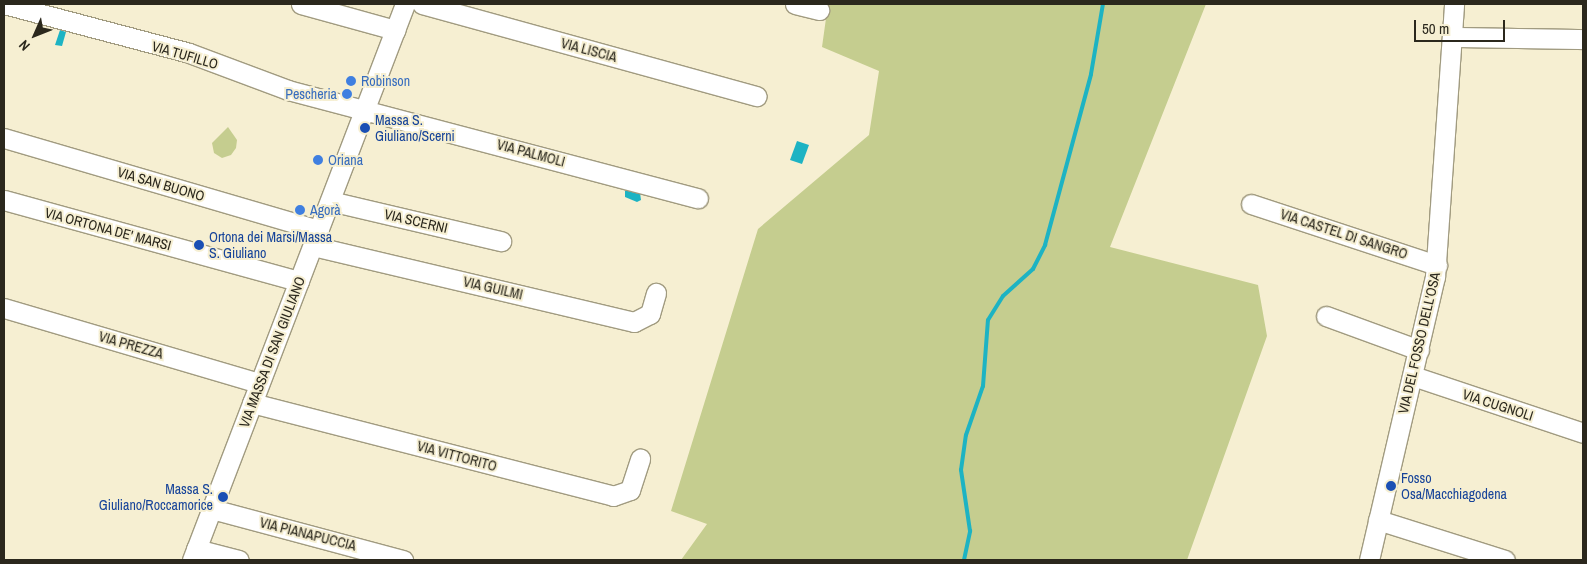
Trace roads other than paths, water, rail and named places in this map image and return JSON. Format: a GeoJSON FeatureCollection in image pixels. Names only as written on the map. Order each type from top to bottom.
{"type":"FeatureCollection","features":[{"type":"Feature","properties":{"kind":"street","name":"VIA TUFILLO"},"geometry":{"type":"LineString","coordinates":[[4,4],[189,53],[283,88],[365,108]]}},
{"type":"Feature","properties":{"kind":"street"},"geometry":{"type":"LineString","coordinates":[[300,4],[396,30]]}},
{"type":"Feature","properties":{"kind":"street","name":"VIA MASSA DI SAN GIULIANO"},"geometry":{"type":"LineString","coordinates":[[194,554],[405,4]]}},
{"type":"Feature","properties":{"kind":"street","name":"VIA LISCIA"},"geometry":{"type":"LineString","coordinates":[[422,4],[757,96]]}},
{"type":"Feature","properties":{"kind":"street"},"geometry":{"type":"LineString","coordinates":[[795,4],[819,10]]}},
{"type":"Feature","properties":{"kind":"street","name":"VIA DEL FOSSO DELL'OSA"},"geometry":{"type":"LineString","coordinates":[[1370,560],[1437,265],[1454,4]]}},
{"type":"Feature","properties":{"kind":"street"},"geometry":{"type":"LineString","coordinates":[[1452,36],[1583,39]]}},
{"type":"Feature","properties":{"kind":"street","name":"VIA PALMOLI"},"geometry":{"type":"LineString","coordinates":[[365,108],[698,198]]}},
{"type":"Feature","properties":{"kind":"street","name":"VIA SAN BUONO"},"geometry":{"type":"LineString","coordinates":[[4,138],[316,238]]}},
{"type":"Feature","properties":{"kind":"street","name":"VIA ORTONA DE' MARSI"},"geometry":{"type":"LineString","coordinates":[[4,200],[299,281]]}},
{"type":"Feature","properties":{"kind":"street","name":"VIA SCERNI"},"geometry":{"type":"LineString","coordinates":[[330,201],[501,241]]}},
{"type":"Feature","properties":{"kind":"street","name":"VIA CASTEL DI SANGRO"},"geometry":{"type":"LineString","coordinates":[[1251,204],[1437,265]]}},
{"type":"Feature","properties":{"kind":"street","name":"VIA GUILMI"},"geometry":{"type":"LineString","coordinates":[[316,238],[634,322],[650,314],[656,293]]}},
{"type":"Feature","properties":{"kind":"street","name":"VIA PREZZA"},"geometry":{"type":"LineString","coordinates":[[4,308],[259,383]]}},
{"type":"Feature","properties":{"kind":"street"},"geometry":{"type":"LineString","coordinates":[[1326,316],[1419,350]]}},
{"type":"Feature","properties":{"kind":"street","name":"VIA CUGNOLI"},"geometry":{"type":"LineString","coordinates":[[1413,376],[1583,433]]}},
{"type":"Feature","properties":{"kind":"street","name":"VIA VITTORITO"},"geometry":{"type":"LineString","coordinates":[[252,403],[613,496],[630,490],[640,459]]}},
{"type":"Feature","properties":{"kind":"street","name":"VIA PIANAPUCCIA"},"geometry":{"type":"LineString","coordinates":[[212,509],[403,560]]}},
{"type":"Feature","properties":{"kind":"street"},"geometry":{"type":"LineString","coordinates":[[1378,520],[1505,560]]}},
{"type":"Feature","properties":{"kind":"street"},"geometry":{"type":"LineString","coordinates":[[194,554],[239,560]]}},
{"type":"Feature","properties":{"kind":"water"},"geometry":{"type":"Polygon","coordinates":[[[60,30],[66,32],[62,46],[55,45],[60,30]]]}},
{"type":"Feature","properties":{"kind":"water"},"geometry":{"type":"Polygon","coordinates":[[[797,141],[809,145],[802,164],[790,160],[797,141]]]}},
{"type":"Feature","properties":{"kind":"water"},"geometry":{"type":"Polygon","coordinates":[[[629,190],[640,193],[641,200],[637,202],[625,197],[625,191],[629,190]]]}},
{"type":"Feature","properties":{"kind":"waterway"},"geometry":{"type":"LineString","coordinates":[[964,560],[970,531],[961,470],[966,435],[983,386],[988,320],[1003,296],[1033,269],[1045,245],[1091,74],[1103,4]]}},
{"type":"Feature","properties":{"kind":"place","name":"Robinson"},"geometry":{"type":"Point","coordinates":[351,81]}},
{"type":"Feature","properties":{"kind":"place","name":"Pescheria"},"geometry":{"type":"Point","coordinates":[347,94]}},
{"type":"Feature","properties":{"kind":"place","name":"Massa S. Giuliano/Scerni"},"geometry":{"type":"Point","coordinates":[365,128]}},
{"type":"Feature","properties":{"kind":"place","name":"Oriana"},"geometry":{"type":"Point","coordinates":[318,160]}},
{"type":"Feature","properties":{"kind":"place","name":"Agorà"},"geometry":{"type":"Point","coordinates":[300,210]}},
{"type":"Feature","properties":{"kind":"place","name":"Ortona dei Marsi/Massa S. Giuliano"},"geometry":{"type":"Point","coordinates":[199,245]}},
{"type":"Feature","properties":{"kind":"place","name":"Fosso Osa/Macchiagodena"},"geometry":{"type":"Point","coordinates":[1391,486]}},
{"type":"Feature","properties":{"kind":"place","name":"Massa S. Giuliano/Roccamorice"},"geometry":{"type":"Point","coordinates":[223,497]}}]}
